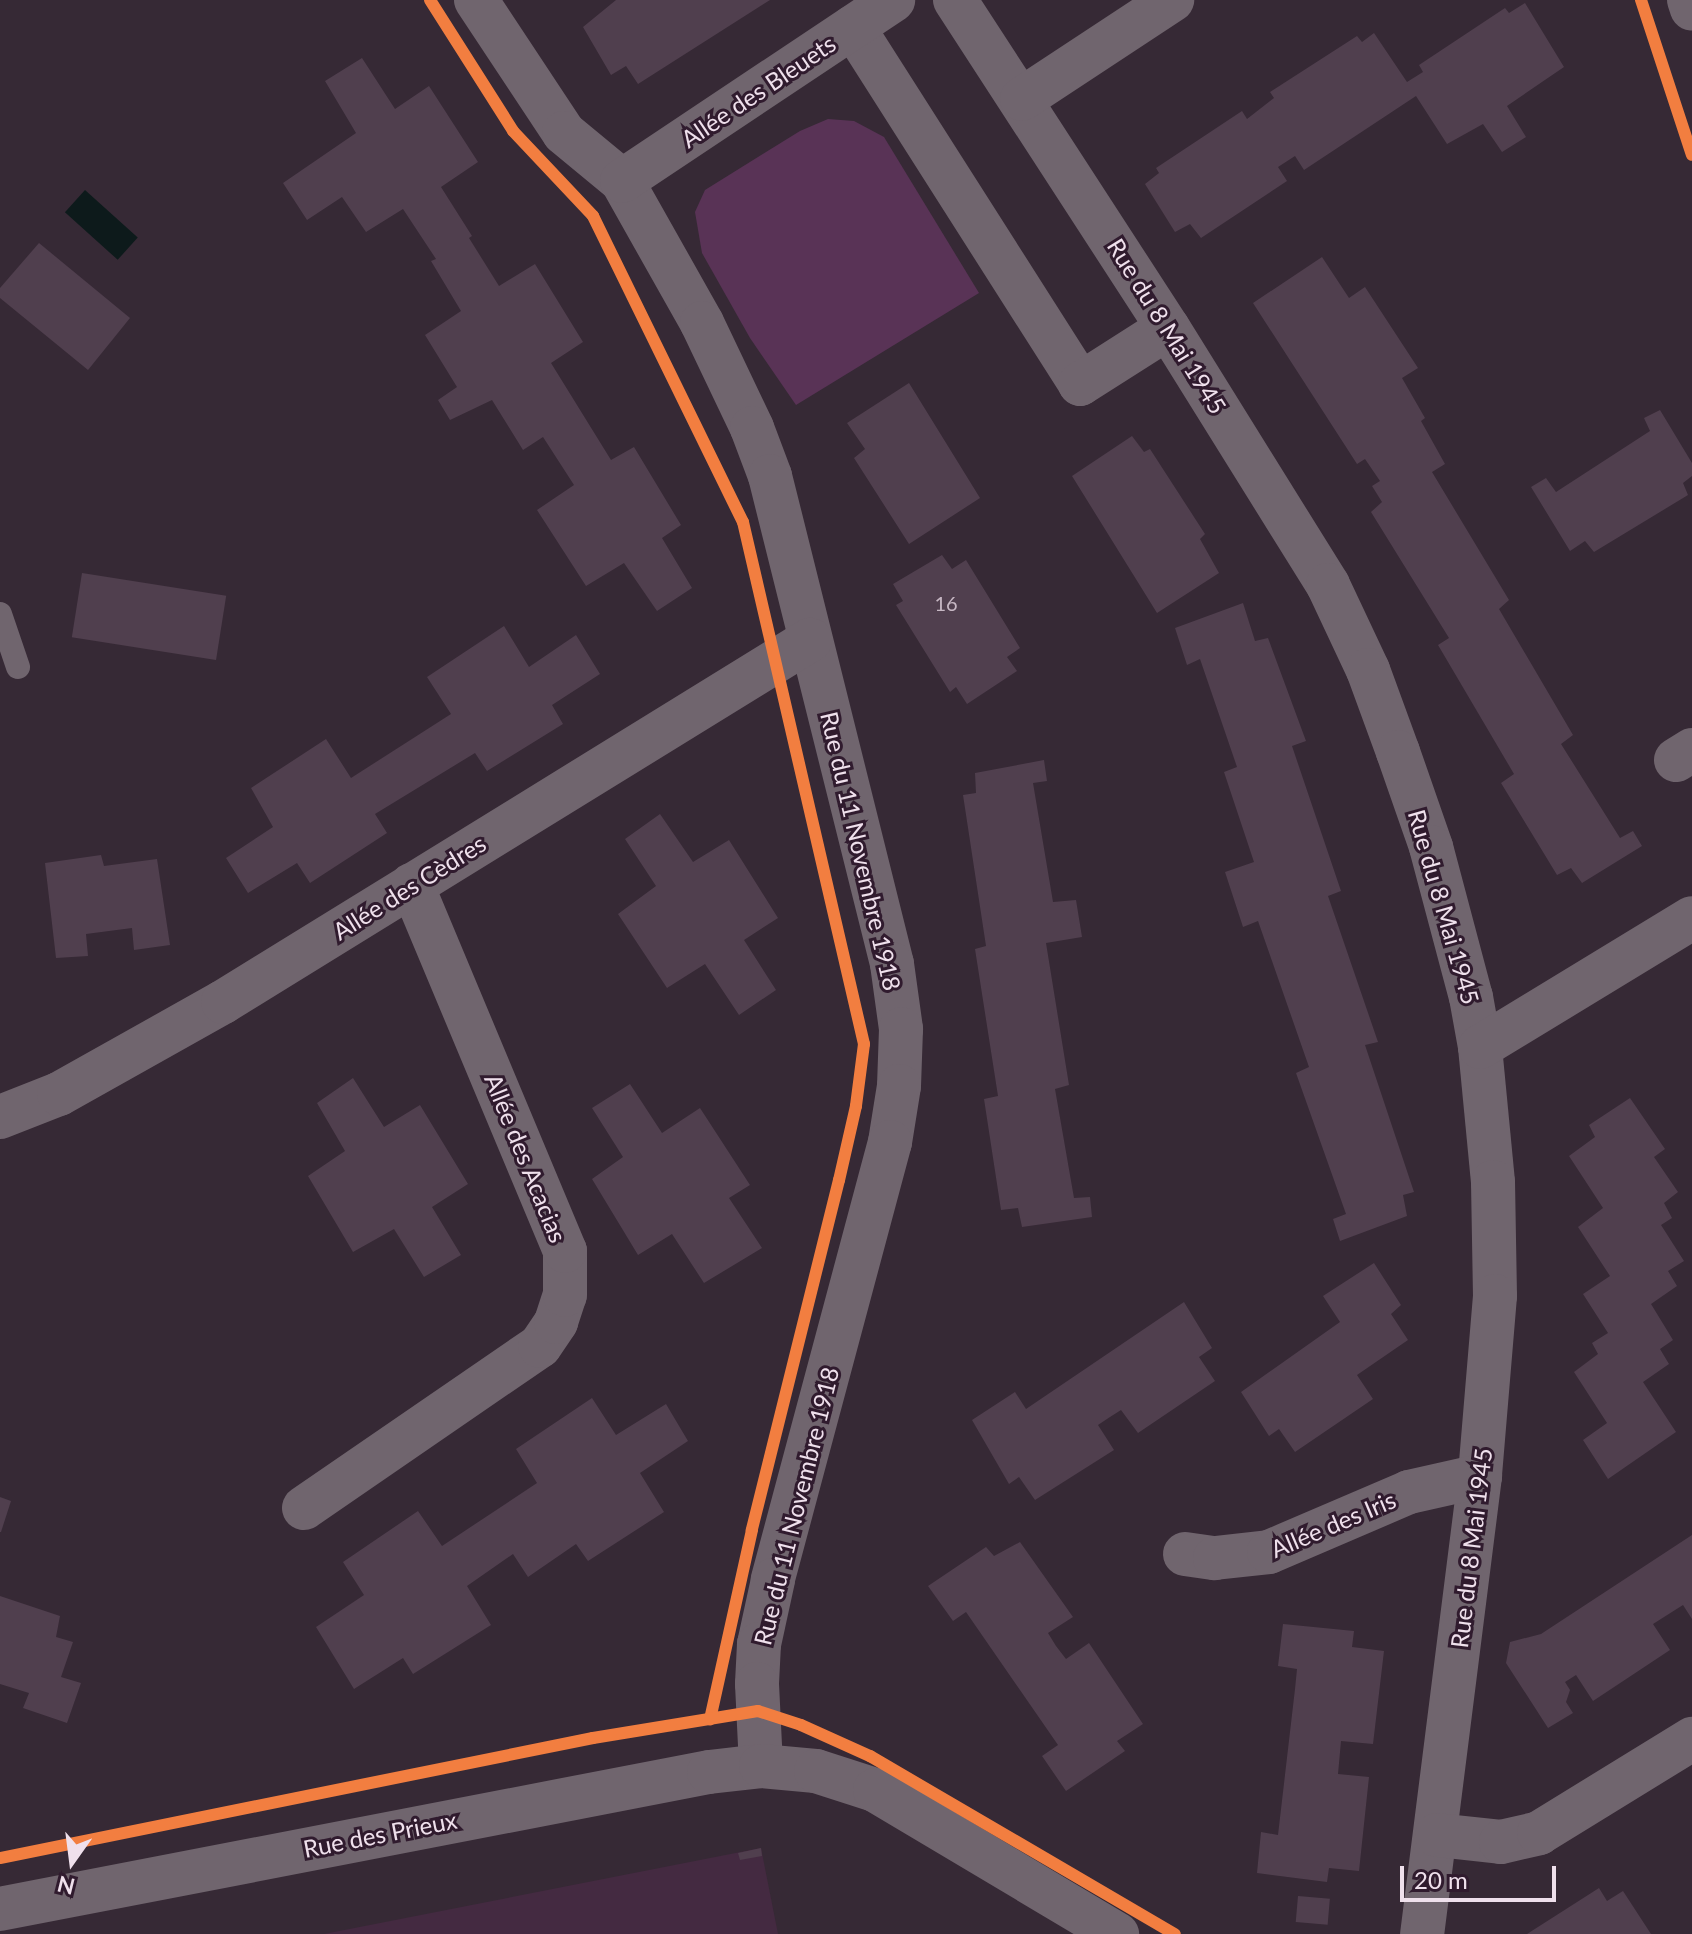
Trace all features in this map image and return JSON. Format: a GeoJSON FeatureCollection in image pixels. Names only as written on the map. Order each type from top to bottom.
{"type":"FeatureCollection","features":[{"type":"Feature","properties":{"kind":"street","name":"Rue du 11 Novembre 1918"},"geometry":{"type":"LineString","coordinates":[[476,0],[564,133],[622,181],[702,323],[752,428],[770,476],[892,964],[901,1029],[899,1086],[890,1142],[773,1580],[759,1644],[757,1684],[761,1766]]}},
{"type":"Feature","properties":{"kind":"street","name":"Allée des Bleuets"},"geometry":{"type":"LineString","coordinates":[[622,181],[893,0]]}},
{"type":"Feature","properties":{"kind":"street","name":"Rue du 8 Mai 1945"},"geometry":{"type":"LineString","coordinates":[[955,0],[1022,99],[1328,585],[1368,670],[1431,847],[1461,959],[1480,1047],[1493,1182],[1495,1296],[1480,1476],[1437,1835],[1422,1934]]}},
{"type":"Feature","properties":{"kind":"street"},"geometry":{"type":"LineString","coordinates":[[1022,99],[1172,0]]}},
{"type":"Feature","properties":{"kind":"street"},"geometry":{"type":"LineString","coordinates":[[1689,0],[1692,9]]}},
{"type":"Feature","properties":{"kind":"street"},"geometry":{"type":"LineString","coordinates":[[853,27],[1080,384],[1168,328]]}},
{"type":"Feature","properties":{"kind":"street","name":"Allée des Cèdres"},"geometry":{"type":"LineString","coordinates":[[0,1117],[59,1094],[223,1002],[810,640]]}},
{"type":"Feature","properties":{"kind":"street","name":"Allée des Acacias"},"geometry":{"type":"LineString","coordinates":[[304,1508],[540,1346],[556,1322],[565,1295],[565,1251],[412,885]]}},
{"type":"Feature","properties":{"kind":"street"},"geometry":{"type":"LineString","coordinates":[[1480,1047],[1692,918]]}},
{"type":"Feature","properties":{"kind":"street","name":"Allée des Iris"},"geometry":{"type":"LineString","coordinates":[[1185,1554],[1215,1558],[1269,1552],[1409,1492],[1480,1476]]}},
{"type":"Feature","properties":{"kind":"street"},"geometry":{"type":"LineString","coordinates":[[1437,1835],[1501,1842],[1539,1833],[1692,1739]]}},
{"type":"Feature","properties":{"kind":"street"},"geometry":{"type":"LineString","coordinates":[[761,1766],[816,1771],[875,1790],[1117,1934]]}},
{"type":"Feature","properties":{"kind":"street","name":"Rue des Prieux"},"geometry":{"type":"LineString","coordinates":[[0,1909],[678,1777],[761,1766]]}},
{"type":"Feature","properties":{"kind":"lane"},"geometry":{"type":"LineString","coordinates":[[0,614],[18,667]]}},
{"type":"Feature","properties":{"kind":"shaded area"},"geometry":{"type":"Polygon","coordinates":[[[828,119],[854,121],[884,137],[979,293],[796,405],[750,338],[702,253],[695,212],[705,190],[800,131],[828,119]]]}},
{"type":"Feature","properties":{"kind":"shaded area"},"geometry":{"type":"Polygon","coordinates":[[[85,190],[138,238],[118,260],[65,212],[85,190]]]}},
{"type":"Feature","properties":{"kind":"shaded area"},"geometry":{"type":"Polygon","coordinates":[[[761,1848],[778,1934],[324,1934],[761,1848]]]}},
{"type":"Feature","properties":{"kind":"building"},"geometry":{"type":"Polygon","coordinates":[[[616,0],[770,0],[638,84],[626,66],[611,75],[583,27],[616,0]]]}},
{"type":"Feature","properties":{"kind":"building"},"geometry":{"type":"Polygon","coordinates":[[[1525,3],[1564,67],[1507,106],[1526,137],[1502,152],[1483,124],[1447,144],[1416,96],[1304,170],[1295,156],[1278,167],[1287,181],[1201,238],[1190,224],[1175,232],[1145,184],[1159,173],[1156,168],[1242,111],[1247,119],[1274,98],[1270,92],[1357,36],[1362,42],[1374,33],[1407,82],[1423,72],[1419,65],[1505,8],[1509,13],[1525,3]]]}},
{"type":"Feature","properties":{"kind":"building"},"geometry":{"type":"Polygon","coordinates":[[[362,58],[395,109],[429,86],[478,162],[441,187],[472,236],[469,238],[499,286],[535,264],[583,342],[551,363],[611,460],[634,447],[681,525],[662,538],[692,588],[657,611],[624,563],[586,586],[537,510],[574,485],[543,437],[523,450],[492,400],[450,420],[438,400],[457,387],[425,335],[461,311],[431,261],[436,259],[403,209],[366,232],[342,197],[307,220],[283,183],[356,133],[325,81],[362,58]]]}},
{"type":"Feature","properties":{"kind":"building"},"geometry":{"type":"Polygon","coordinates":[[[39,243],[130,318],[88,370],[0,298],[0,288],[39,243]]]}},
{"type":"Feature","properties":{"kind":"building"},"geometry":{"type":"Polygon","coordinates":[[[1322,257],[1349,298],[1365,287],[1418,368],[1402,378],[1425,418],[1421,421],[1445,464],[1432,472],[1509,600],[1499,609],[1573,735],[1561,744],[1620,838],[1633,831],[1642,846],[1582,883],[1571,868],[1557,875],[1501,783],[1514,774],[1438,645],[1449,638],[1371,512],[1382,502],[1372,486],[1380,481],[1365,459],[1357,464],[1253,303],[1322,257]]]}},
{"type":"Feature","properties":{"kind":"building"},"geometry":{"type":"Polygon","coordinates":[[[909,383],[980,498],[909,544],[854,458],[865,449],[847,423],[909,383]]]}},
{"type":"Feature","properties":{"kind":"building"},"geometry":{"type":"Polygon","coordinates":[[[1660,410],[1692,463],[1692,476],[1683,483],[1688,495],[1594,552],[1585,541],[1570,551],[1531,487],[1546,478],[1556,492],[1650,431],[1644,418],[1660,410]]]}},
{"type":"Feature","properties":{"kind":"building"},"geometry":{"type":"Polygon","coordinates":[[[1132,436],[1144,452],[1150,449],[1205,534],[1200,539],[1219,573],[1157,613],[1072,476],[1132,436]]]}},
{"type":"Feature","properties":{"kind":"building"},"geometry":{"type":"Polygon","coordinates":[[[942,555],[952,569],[966,560],[1020,648],[1007,657],[1017,671],[967,704],[956,687],[950,692],[896,605],[903,601],[893,584],[942,555]]]}},
{"type":"Feature","properties":{"kind":"building"},"geometry":{"type":"Polygon","coordinates":[[[82,573],[226,596],[216,660],[72,637],[82,573]]]}},
{"type":"Feature","properties":{"kind":"building"},"geometry":{"type":"Polygon","coordinates":[[[1243,603],[1255,641],[1268,638],[1306,741],[1292,746],[1341,891],[1328,896],[1378,1042],[1365,1045],[1414,1192],[1403,1195],[1407,1216],[1340,1241],[1333,1219],[1346,1214],[1296,1073],[1309,1067],[1258,921],[1243,927],[1225,872],[1254,862],[1224,772],[1237,767],[1200,659],[1187,665],[1175,628],[1243,603]]]}},
{"type":"Feature","properties":{"kind":"building"},"geometry":{"type":"Polygon","coordinates":[[[504,626],[529,667],[576,635],[600,674],[552,705],[563,724],[487,771],[475,753],[375,814],[387,833],[310,883],[297,863],[248,893],[226,858],[273,827],[251,788],[326,739],[351,778],[451,714],[427,677],[504,626]]]}},
{"type":"Feature","properties":{"kind":"building"},"geometry":{"type":"Polygon","coordinates":[[[1044,760],[1047,781],[1033,783],[1053,902],[1076,900],[1082,937],[1046,943],[1069,1085],[1055,1089],[1074,1198],[1090,1197],[1092,1217],[1022,1227],[1018,1208],[1001,1210],[984,1099],[998,1096],[975,949],[986,946],[963,795],[976,793],[975,773],[1044,760]]]}},
{"type":"Feature","properties":{"kind":"building"},"geometry":{"type":"Polygon","coordinates":[[[660,814],[693,862],[729,840],[778,918],[744,940],[776,990],[739,1015],[705,964],[667,988],[618,914],[656,886],[625,839],[660,814]]]}},
{"type":"Feature","properties":{"kind":"building"},"geometry":{"type":"Polygon","coordinates":[[[101,855],[104,866],[157,859],[170,945],[134,950],[132,928],[86,934],[88,956],[56,958],[45,863],[101,855]]]}},
{"type":"Feature","properties":{"kind":"building"},"geometry":{"type":"Polygon","coordinates":[[[353,1078],[384,1127],[420,1105],[468,1184],[432,1207],[461,1255],[424,1277],[394,1229],[353,1252],[308,1176],[345,1151],[317,1103],[353,1078]]]}},
{"type":"Feature","properties":{"kind":"building"},"geometry":{"type":"Polygon","coordinates":[[[630,1084],[662,1133],[700,1108],[750,1185],[729,1198],[762,1248],[704,1283],[672,1234],[638,1255],[592,1179],[623,1157],[592,1108],[630,1084]]]}},
{"type":"Feature","properties":{"kind":"building"},"geometry":{"type":"Polygon","coordinates":[[[1630,1098],[1665,1149],[1654,1157],[1678,1192],[1664,1203],[1672,1218],[1661,1225],[1684,1261],[1668,1271],[1677,1286],[1651,1304],[1673,1340],[1660,1349],[1669,1364],[1643,1382],[1676,1432],[1608,1479],[1583,1440],[1607,1423],[1574,1372],[1598,1354],[1592,1343],[1608,1333],[1583,1294],[1610,1276],[1578,1227],[1603,1208],[1569,1156],[1595,1137],[1589,1125],[1630,1098]]]}},
{"type":"Feature","properties":{"kind":"building"},"geometry":{"type":"Polygon","coordinates":[[[1374,1263],[1401,1305],[1391,1314],[1408,1340],[1357,1375],[1373,1399],[1295,1452],[1279,1429],[1269,1436],[1241,1392],[1340,1322],[1323,1296],[1374,1263]]]}},
{"type":"Feature","properties":{"kind":"building"},"geometry":{"type":"Polygon","coordinates":[[[1184,1302],[1212,1348],[1199,1357],[1215,1381],[1138,1433],[1121,1410],[1110,1417],[1098,1425],[1114,1450],[1035,1500],[1019,1477],[1009,1484],[972,1420],[1015,1392],[1026,1409],[1184,1302]]]}},
{"type":"Feature","properties":{"kind":"building"},"geometry":{"type":"Polygon","coordinates":[[[592,1398],[616,1435],[666,1404],[688,1441],[640,1473],[664,1512],[588,1561],[576,1544],[528,1577],[513,1554],[467,1586],[491,1625],[413,1674],[403,1658],[354,1689],[316,1627],[364,1595],[343,1562],[418,1511],[442,1546],[537,1483],[516,1449],[592,1398]]]}},
{"type":"Feature","properties":{"kind":"building"},"geometry":{"type":"Polygon","coordinates":[[[0,1497],[11,1501],[1,1532],[0,1532],[0,1497]]]}},
{"type":"Feature","properties":{"kind":"building"},"geometry":{"type":"Polygon","coordinates":[[[1692,1535],[1692,1619],[1683,1605],[1653,1624],[1670,1650],[1593,1701],[1576,1675],[1565,1682],[1570,1690],[1566,1702],[1573,1713],[1548,1728],[1506,1663],[1510,1642],[1541,1634],[1692,1535]]]}},
{"type":"Feature","properties":{"kind":"building"},"geometry":{"type":"Polygon","coordinates":[[[1020,1542],[1073,1617],[1048,1633],[1056,1646],[1066,1659],[1089,1643],[1143,1724],[1117,1741],[1125,1751],[1066,1791],[1042,1756],[1058,1745],[966,1612],[953,1621],[928,1586],[986,1547],[994,1556],[1020,1542]]]}},
{"type":"Feature","properties":{"kind":"building"},"geometry":{"type":"Polygon","coordinates":[[[0,1596],[60,1616],[56,1637],[73,1642],[61,1677],[81,1683],[67,1723],[23,1708],[29,1693],[0,1684],[0,1596]]]}},
{"type":"Feature","properties":{"kind":"building"},"geometry":{"type":"Polygon","coordinates":[[[1283,1624],[1354,1631],[1352,1647],[1384,1651],[1373,1744],[1341,1741],[1338,1774],[1369,1777],[1359,1871],[1329,1868],[1327,1882],[1257,1873],[1261,1832],[1278,1835],[1295,1689],[1297,1669],[1278,1666],[1283,1624]]]}},
{"type":"Feature","properties":{"kind":"building"},"geometry":{"type":"Polygon","coordinates":[[[761,1848],[762,1856],[740,1860],[738,1853],[761,1848]]]}},
{"type":"Feature","properties":{"kind":"building"},"geometry":{"type":"Polygon","coordinates":[[[1599,1888],[1607,1901],[1623,1891],[1651,1934],[1527,1934],[1599,1888]]]}},
{"type":"Feature","properties":{"kind":"building"},"geometry":{"type":"Polygon","coordinates":[[[1298,1896],[1330,1899],[1328,1925],[1296,1922],[1298,1896]]]}},
{"type":"Feature","properties":{"kind":"cycle path"},"geometry":{"type":"LineString","coordinates":[[430,0],[513,131],[593,216],[743,522],[864,1044],[856,1106],[752,1530],[710,1719]]}},
{"type":"Feature","properties":{"kind":"cycle path"},"geometry":{"type":"LineString","coordinates":[[1641,0],[1692,155]]}},
{"type":"Feature","properties":{"kind":"cycle path"},"geometry":{"type":"LineString","coordinates":[[0,1858],[593,1738],[758,1711],[801,1725],[870,1756],[1175,1934]]}}]}
